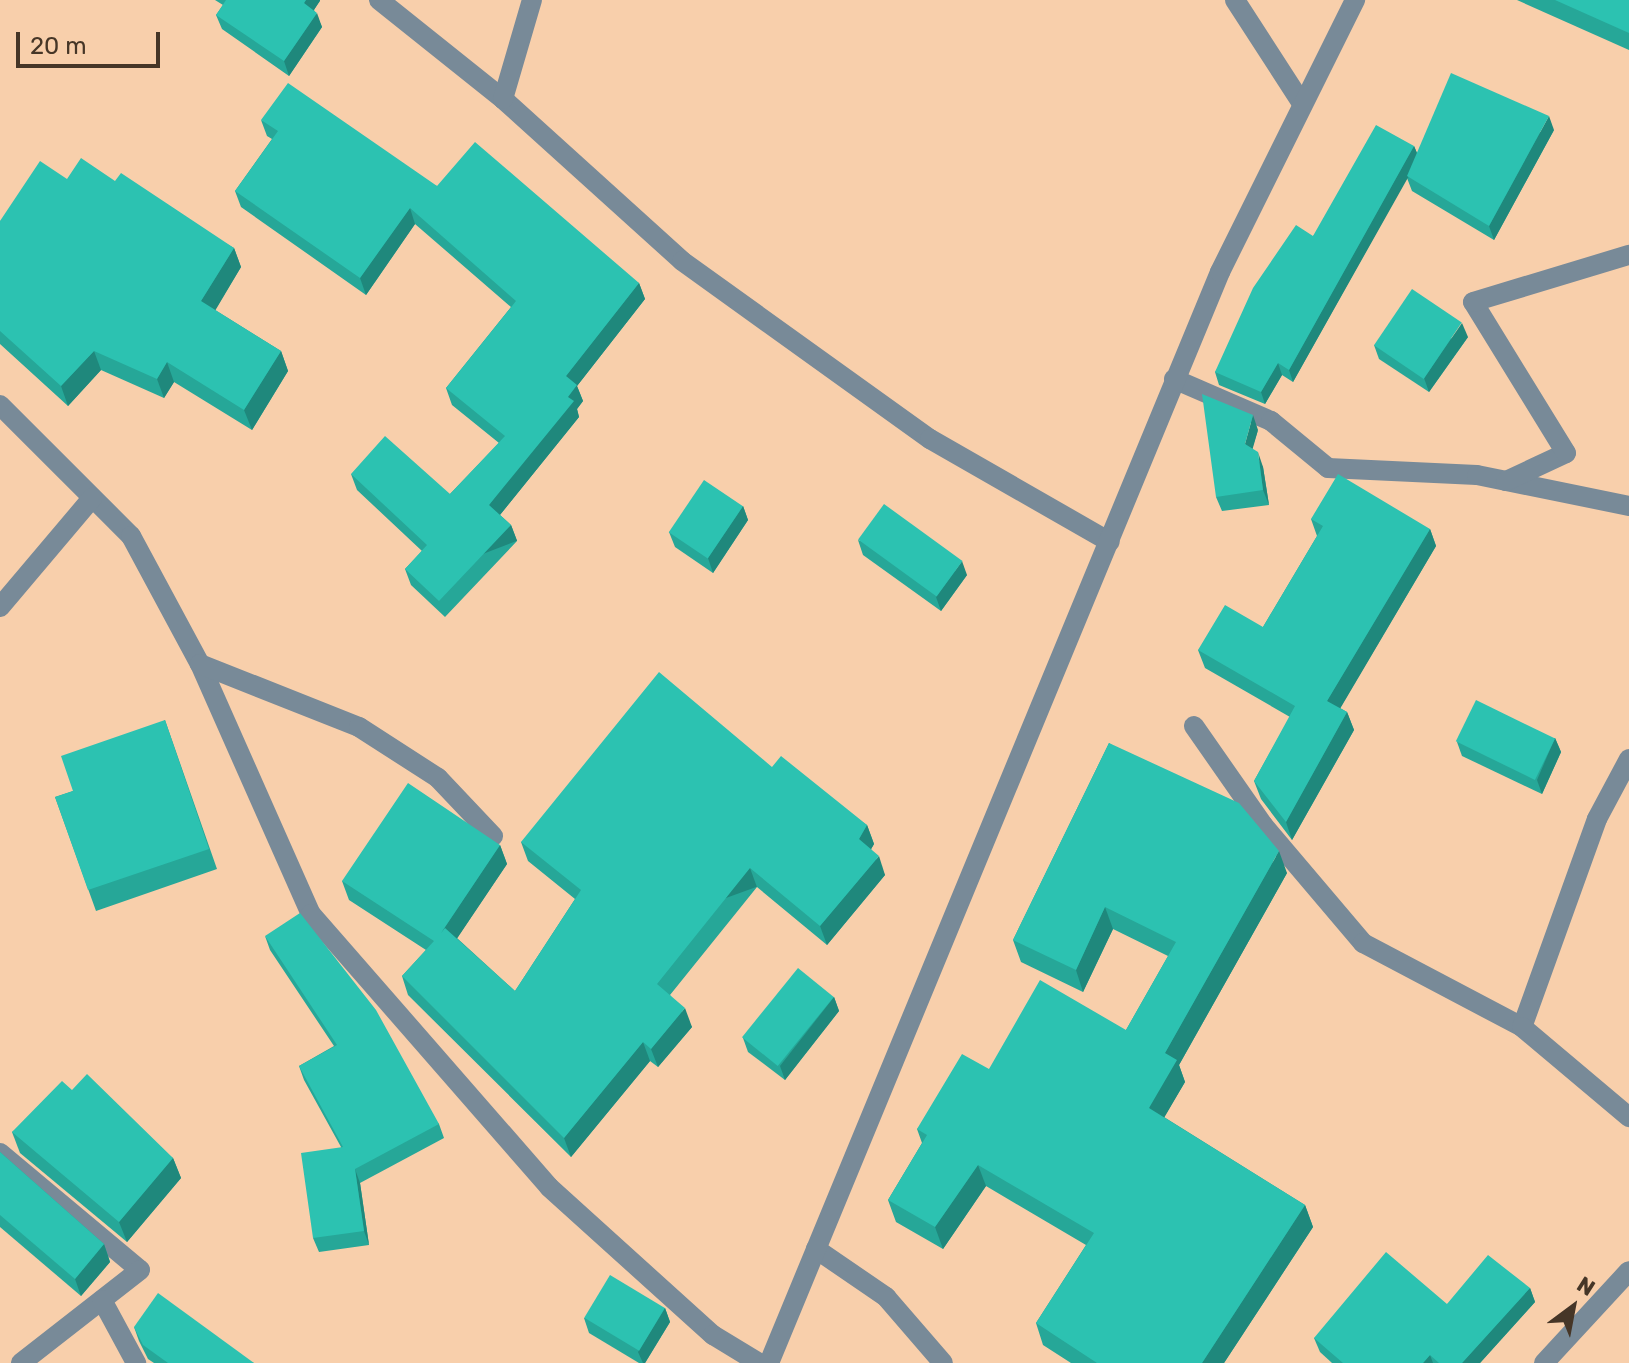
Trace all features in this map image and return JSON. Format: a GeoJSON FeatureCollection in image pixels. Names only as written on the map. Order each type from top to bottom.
{"type":"FeatureCollection","features":[{"type":"Feature","properties":{"kind":"street"},"geometry":{"type":"LineString","coordinates":[[379,0],[503,99],[682,261],[930,439],[1110,542]]}},
{"type":"Feature","properties":{"kind":"street"},"geometry":{"type":"LineString","coordinates":[[503,99],[532,0]]}},
{"type":"Feature","properties":{"kind":"street"},"geometry":{"type":"LineString","coordinates":[[1235,0],[1301,102]]}},
{"type":"Feature","properties":{"kind":"street"},"geometry":{"type":"LineString","coordinates":[[769,1363],[1110,542],[1174,379],[1301,102],[1355,0]]}},
{"type":"Feature","properties":{"kind":"street"},"geometry":{"type":"LineString","coordinates":[[1506,481],[1566,453],[1473,302],[1629,255]]}},
{"type":"Feature","properties":{"kind":"street"},"geometry":{"type":"LineString","coordinates":[[1174,379],[1271,421],[1328,468],[1506,481],[1629,506]]}},
{"type":"Feature","properties":{"kind":"street"},"geometry":{"type":"LineString","coordinates":[[0,405],[131,536],[200,664],[311,914],[549,1187],[713,1335],[759,1363]]}},
{"type":"Feature","properties":{"kind":"street"},"geometry":{"type":"LineString","coordinates":[[0,607],[92,498]]}},
{"type":"Feature","properties":{"kind":"street"},"geometry":{"type":"LineString","coordinates":[[200,664],[359,727],[438,778],[493,836]]}},
{"type":"Feature","properties":{"kind":"street"},"geometry":{"type":"LineString","coordinates":[[1194,726],[1263,825],[1363,943],[1522,1027],[1629,1117]]}},
{"type":"Feature","properties":{"kind":"street"},"geometry":{"type":"LineString","coordinates":[[1522,1027],[1597,819],[1629,759]]}},
{"type":"Feature","properties":{"kind":"street"},"geometry":{"type":"LineString","coordinates":[[0,1153],[140,1270],[21,1363]]}},
{"type":"Feature","properties":{"kind":"street"},"geometry":{"type":"LineString","coordinates":[[816,1249],[886,1297],[943,1363]]}},
{"type":"Feature","properties":{"kind":"street"},"geometry":{"type":"LineString","coordinates":[[1544,1363],[1629,1271]]}},
{"type":"Feature","properties":{"kind":"street"},"geometry":{"type":"LineString","coordinates":[[102,1300],[136,1363]]}},
{"type":"Feature","properties":{"kind":"building"},"geometry":{"type":"Polygon","coordinates":[[[226,0],[306,0],[304,3],[317,13],[284,61],[216,15],[226,0]]]}},
{"type":"Feature","properties":{"kind":"building"},"geometry":{"type":"Polygon","coordinates":[[[1555,0],[1629,0],[1629,33],[1555,0]]]}},
{"type":"Feature","properties":{"kind":"building"},"geometry":{"type":"Polygon","coordinates":[[[1451,73],[1549,116],[1489,226],[1407,176],[1451,73]]]}},
{"type":"Feature","properties":{"kind":"building"},"geometry":{"type":"Polygon","coordinates":[[[288,83],[437,186],[475,142],[639,283],[566,376],[577,385],[568,397],[574,401],[489,505],[511,525],[439,601],[405,569],[427,545],[351,474],[385,436],[450,494],[505,436],[446,388],[516,301],[410,208],[360,278],[235,191],[278,131],[261,120],[288,83]]]}},
{"type":"Feature","properties":{"kind":"building"},"geometry":{"type":"Polygon","coordinates":[[[1376,125],[1414,146],[1289,370],[1278,363],[1261,392],[1215,372],[1253,288],[1296,225],[1313,236],[1376,125]]]}},
{"type":"Feature","properties":{"kind":"building"},"geometry":{"type":"Polygon","coordinates":[[[81,158],[115,181],[121,173],[234,248],[201,301],[281,351],[244,410],[167,362],[157,379],[94,351],[61,386],[0,331],[0,221],[40,161],[67,179],[81,158]]]}},
{"type":"Feature","properties":{"kind":"building"},"geometry":{"type":"Polygon","coordinates":[[[1412,289],[1462,323],[1424,379],[1374,345],[1412,289]]]}},
{"type":"Feature","properties":{"kind":"building"},"geometry":{"type":"Polygon","coordinates":[[[1202,394],[1253,415],[1245,444],[1258,452],[1263,490],[1216,497],[1202,394]]]}},
{"type":"Feature","properties":{"kind":"building"},"geometry":{"type":"Polygon","coordinates":[[[1338,474],[1430,529],[1327,701],[1347,712],[1286,822],[1254,781],[1295,706],[1198,650],[1225,605],[1263,627],[1323,526],[1311,519],[1338,474]]]}},
{"type":"Feature","properties":{"kind":"building"},"geometry":{"type":"Polygon","coordinates":[[[704,480],[743,506],[708,559],[669,532],[704,480]]]}},
{"type":"Feature","properties":{"kind":"building"},"geometry":{"type":"Polygon","coordinates":[[[884,504],[962,561],[937,597],[858,540],[884,504]]]}},
{"type":"Feature","properties":{"kind":"building"},"geometry":{"type":"Polygon","coordinates":[[[659,672],[772,767],[781,756],[867,825],[859,839],[879,856],[820,926],[750,868],[657,984],[685,1008],[651,1049],[643,1042],[564,1138],[402,976],[434,941],[342,881],[408,783],[500,845],[441,933],[445,928],[515,991],[581,890],[521,842],[659,672]]]}},
{"type":"Feature","properties":{"kind":"building"},"geometry":{"type":"Polygon","coordinates":[[[1476,700],[1555,739],[1535,780],[1456,741],[1476,700]]]}},
{"type":"Feature","properties":{"kind":"building"},"geometry":{"type":"Polygon","coordinates":[[[165,720],[209,849],[88,890],[55,797],[73,791],[61,756],[165,720]]]}},
{"type":"Feature","properties":{"kind":"building"},"geometry":{"type":"Polygon","coordinates":[[[1109,743],[1239,803],[1279,851],[1165,1053],[1177,1060],[1149,1108],[1305,1205],[1202,1363],[1097,1363],[1036,1323],[1094,1233],[978,1165],[935,1227],[888,1200],[927,1135],[917,1129],[962,1054],[989,1069],[1040,980],[1126,1030],[1176,942],[1105,907],[1076,970],[1013,940],[1109,743]]]}},
{"type":"Feature","properties":{"kind":"building"},"geometry":{"type":"Polygon","coordinates":[[[300,913],[376,1010],[439,1124],[355,1169],[364,1231],[313,1238],[301,1153],[343,1147],[299,1066],[337,1045],[265,936],[300,913]]]}},
{"type":"Feature","properties":{"kind":"building"},"geometry":{"type":"Polygon","coordinates":[[[798,968],[834,997],[778,1066],[742,1037],[798,968]]]}},
{"type":"Feature","properties":{"kind":"building"},"geometry":{"type":"Polygon","coordinates":[[[87,1074],[173,1158],[119,1222],[12,1132],[62,1081],[72,1090],[87,1074]]]}},
{"type":"Feature","properties":{"kind":"building"},"geometry":{"type":"Polygon","coordinates":[[[0,1152],[104,1244],[75,1279],[0,1215],[0,1152]]]}},
{"type":"Feature","properties":{"kind":"building"},"geometry":{"type":"Polygon","coordinates":[[[1386,1252],[1447,1304],[1488,1255],[1530,1288],[1462,1363],[1439,1363],[1430,1355],[1423,1363],[1343,1363],[1314,1338],[1386,1252]]]}},
{"type":"Feature","properties":{"kind":"building"},"geometry":{"type":"Polygon","coordinates":[[[610,1275],[665,1308],[639,1351],[584,1318],[610,1275]]]}},
{"type":"Feature","properties":{"kind":"building"},"geometry":{"type":"Polygon","coordinates":[[[158,1293],[254,1363],[168,1363],[143,1345],[134,1327],[158,1293]]]}}]}
